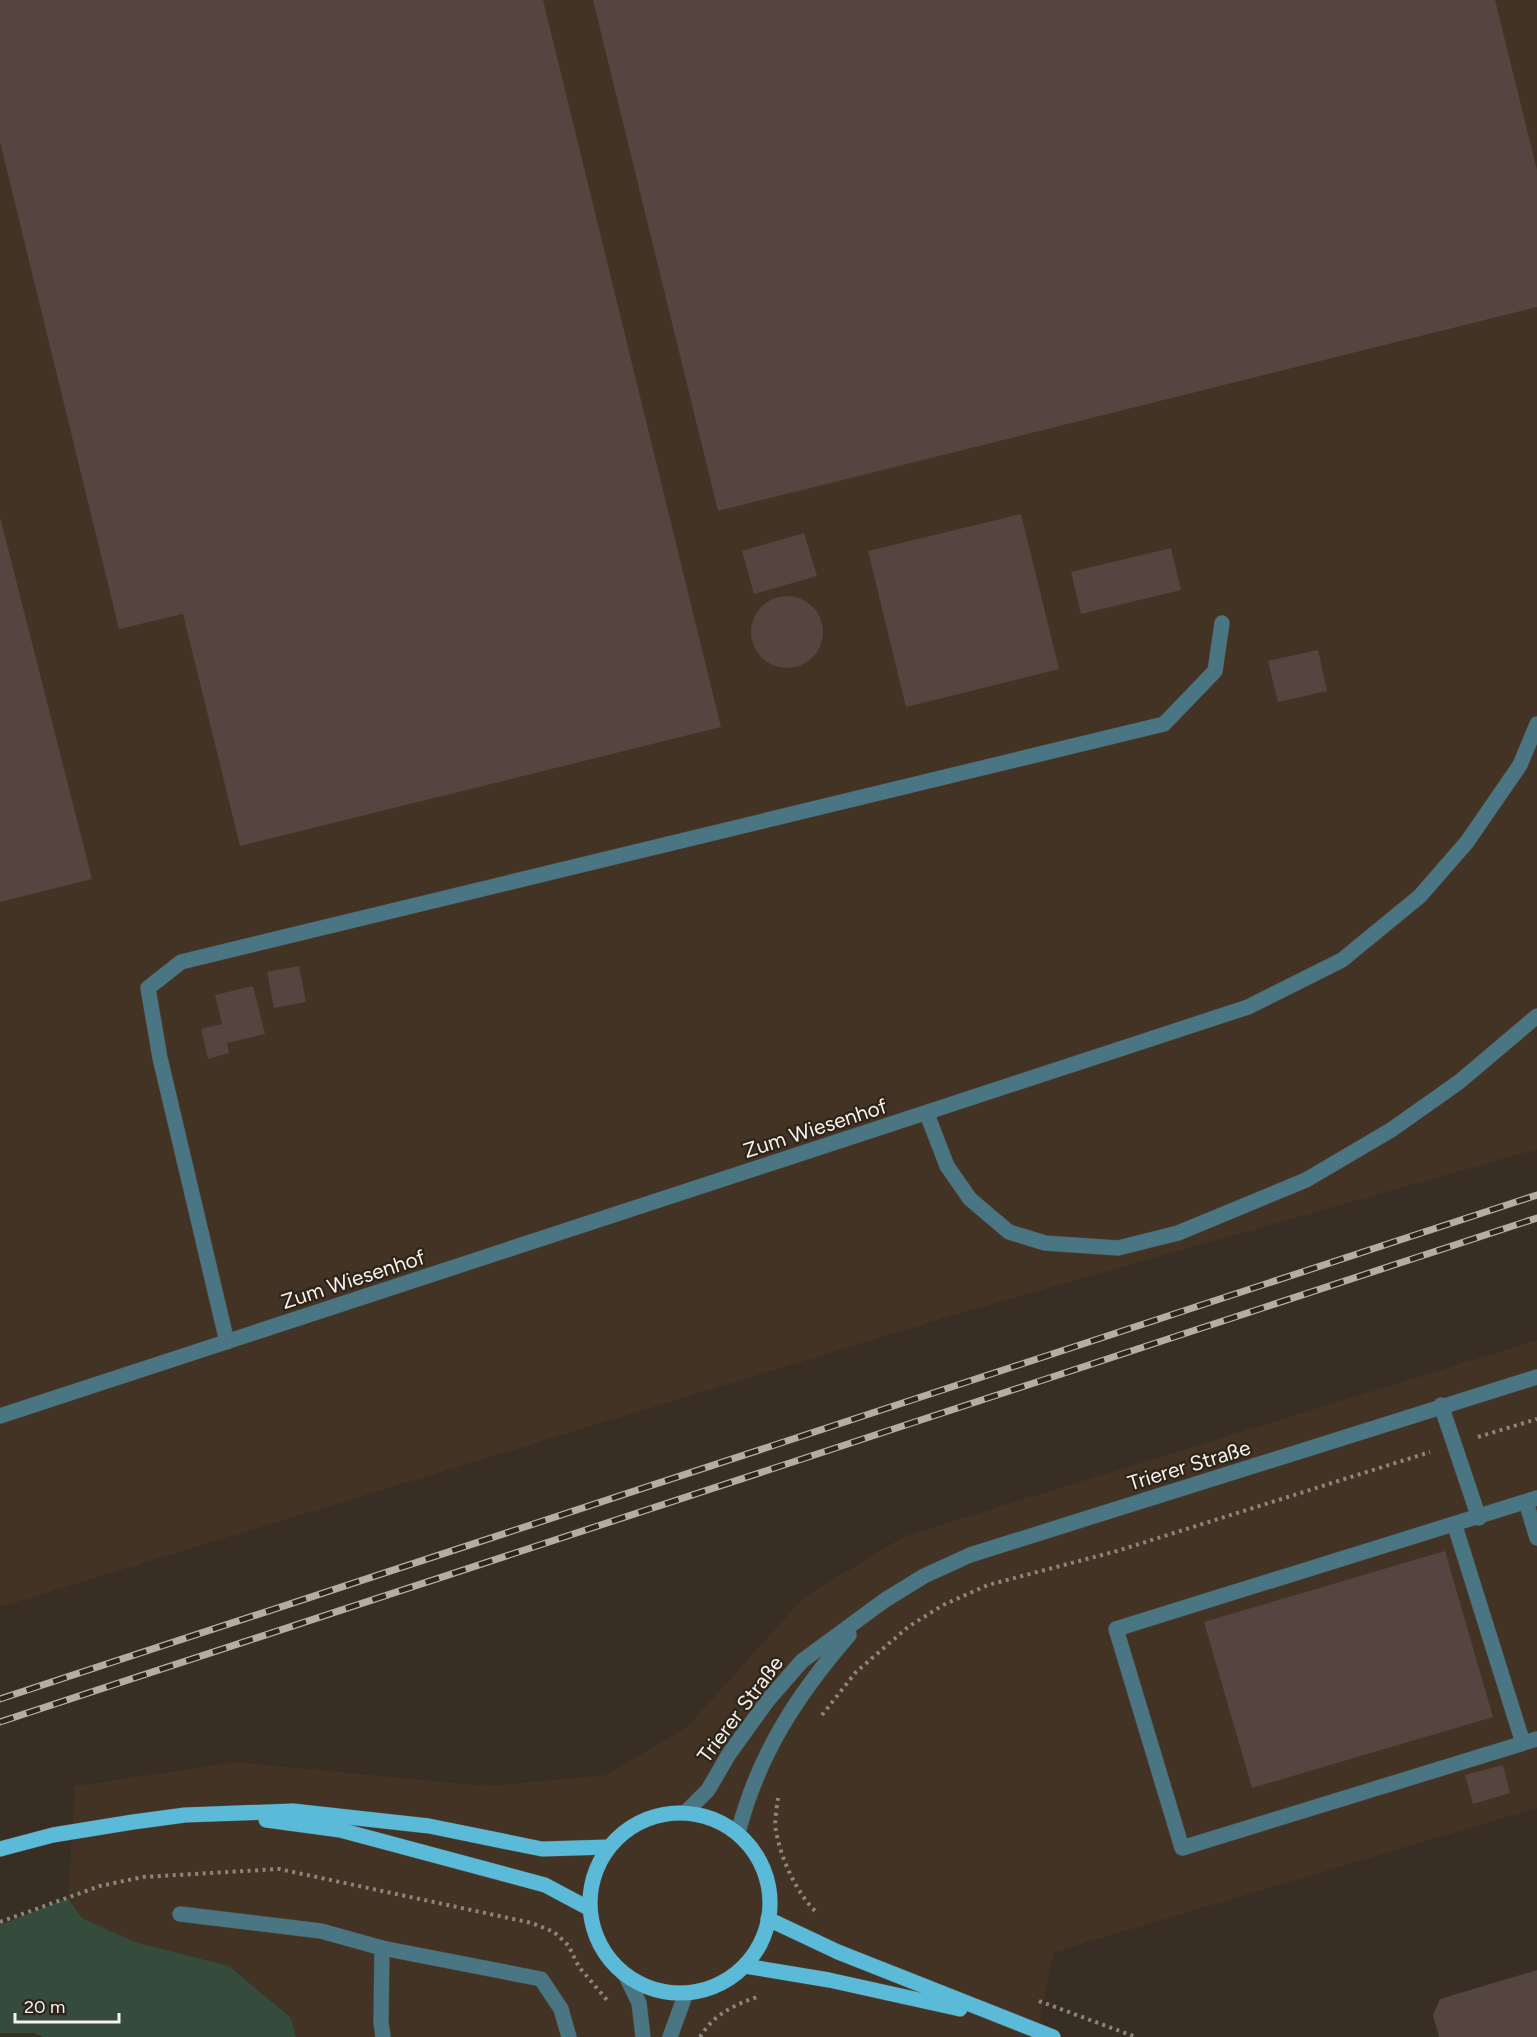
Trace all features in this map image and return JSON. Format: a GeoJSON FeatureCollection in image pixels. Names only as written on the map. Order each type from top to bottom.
{"type":"FeatureCollection","features":[{"type":"Feature","properties":{"kind":"main road"},"geometry":{"type":"LineString","coordinates":[[0,1849],[53,1835],[133,1821],[185,1815],[293,1811],[429,1826],[542,1849],[609,1847]]}},
{"type":"Feature","properties":{"kind":"main road"},"geometry":{"type":"LineString","coordinates":[[685,1813],[713,1819],[738,1833],[754,1851],[765,1872],[770,1896],[768,1919],[760,1944],[745,1966],[728,1980],[707,1989],[686,1993],[665,1992],[645,1986],[626,1976],[608,1957],[595,1934],[590,1908],[594,1876],[609,1847],[630,1827],[657,1816],[685,1813]]}},
{"type":"Feature","properties":{"kind":"main road"},"geometry":{"type":"LineString","coordinates":[[228,1814],[340,1830],[545,1885],[590,1908]]}},
{"type":"Feature","properties":{"kind":"main road"},"geometry":{"type":"LineString","coordinates":[[768,1919],[838,1952],[1053,2037]]}},
{"type":"Feature","properties":{"kind":"main road"},"geometry":{"type":"LineString","coordinates":[[745,1966],[829,1980],[1004,2019]]}},
{"type":"Feature","properties":{"kind":"street"},"geometry":{"type":"LineString","coordinates":[[227,1342],[160,1058],[148,988],[181,962],[1164,724],[1215,671],[1222,623]]}},
{"type":"Feature","properties":{"kind":"street","name":"Zum Wiesenhof"},"geometry":{"type":"LineString","coordinates":[[0,1416],[1248,1007],[1342,960],[1420,896],[1467,842],[1520,765],[1537,724]]}},
{"type":"Feature","properties":{"kind":"street"},"geometry":{"type":"LineString","coordinates":[[927,1114],[947,1166],[970,1199],[1009,1232],[1045,1243],[1118,1248],[1178,1233],[1306,1180],[1391,1130],[1459,1082],[1537,1016]]}},
{"type":"Feature","properties":{"kind":"street","name":"Trierer Straße"},"geometry":{"type":"LineString","coordinates":[[685,1813],[708,1790],[748,1727],[802,1661],[865,1617],[885,1600],[924,1576],[970,1555],[1234,1474],[1441,1405],[1537,1377]]}},
{"type":"Feature","properties":{"kind":"street"},"geometry":{"type":"LineString","coordinates":[[1441,1405],[1479,1518]]}},
{"type":"Feature","properties":{"kind":"street"},"geometry":{"type":"LineString","coordinates":[[1455,1526],[1530,1741],[1182,1848],[1116,1629],[1455,1526],[1531,1500],[1537,1538]]}},
{"type":"Feature","properties":{"kind":"street","name":"Trierer Straße"},"geometry":{"type":"LineString","coordinates":[[738,1833],[758,1772],[778,1731],[812,1678],[865,1617]]}},
{"type":"Feature","properties":{"kind":"street"},"geometry":{"type":"LineString","coordinates":[[180,1914],[321,1931],[382,1948],[541,1979],[561,2009],[569,2037]]}},
{"type":"Feature","properties":{"kind":"street"},"geometry":{"type":"LineString","coordinates":[[382,1948],[381,2022],[383,2037]]}},
{"type":"Feature","properties":{"kind":"street"},"geometry":{"type":"LineString","coordinates":[[626,1976],[639,2003],[643,2037]]}},
{"type":"Feature","properties":{"kind":"street"},"geometry":{"type":"LineString","coordinates":[[670,2037],[686,1993]]}},
{"type":"Feature","properties":{"kind":"path"},"geometry":{"type":"LineString","coordinates":[[815,1725],[856,1672],[908,1627],[943,1605],[988,1584],[1117,1551],[1537,1419]]}},
{"type":"Feature","properties":{"kind":"path"},"geometry":{"type":"LineString","coordinates":[[778,1794],[776,1830],[779,1841],[791,1874],[806,1902],[818,1915]]}},
{"type":"Feature","properties":{"kind":"path"},"geometry":{"type":"LineString","coordinates":[[1036,2000],[1136,2037]]}},
{"type":"Feature","properties":{"kind":"shaded area"},"geometry":{"type":"Polygon","coordinates":[[[0,0],[1537,0],[1537,1149],[947,1317],[0,1607],[0,0]]]}},
{"type":"Feature","properties":{"kind":"shaded area"},"geometry":{"type":"Polygon","coordinates":[[[1537,1340],[1537,1808],[1054,1952],[1036,2037],[296,2037],[291,2018],[229,1966],[135,1942],[82,1918],[68,1898],[75,1786],[236,1762],[486,1786],[606,1775],[687,1727],[804,1597],[905,1536],[1537,1340]]]}},
{"type":"Feature","properties":{"kind":"green space"},"geometry":{"type":"Polygon","coordinates":[[[68,1898],[82,1918],[135,1942],[229,1966],[291,2018],[296,2037],[43,2037],[34,2033],[0,2033],[0,1925],[68,1898]]]}},
{"type":"Feature","properties":{"kind":"building"},"geometry":{"type":"Polygon","coordinates":[[[0,0],[543,0],[721,727],[240,846],[183,614],[119,629],[0,142],[0,0]]]}},
{"type":"Feature","properties":{"kind":"building"},"geometry":{"type":"Polygon","coordinates":[[[593,0],[1495,0],[1537,170],[1537,307],[718,511],[593,0]]]}},
{"type":"Feature","properties":{"kind":"building"},"geometry":{"type":"Polygon","coordinates":[[[1021,514],[1059,669],[906,707],[868,551],[1021,514]]]}},
{"type":"Feature","properties":{"kind":"building"},"geometry":{"type":"Polygon","coordinates":[[[0,517],[92,879],[0,902],[0,517]]]}},
{"type":"Feature","properties":{"kind":"building"},"geometry":{"type":"Polygon","coordinates":[[[804,533],[817,576],[754,594],[742,551],[804,533]]]}},
{"type":"Feature","properties":{"kind":"building"},"geometry":{"type":"Polygon","coordinates":[[[1171,548],[1181,590],[1081,614],[1071,572],[1171,548]]]}},
{"type":"Feature","properties":{"kind":"building"},"geometry":{"type":"Polygon","coordinates":[[[780,596],[794,596],[813,606],[823,625],[823,639],[813,658],[794,668],[780,668],[761,658],[751,639],[751,625],[761,606],[780,596]]]}},
{"type":"Feature","properties":{"kind":"building"},"geometry":{"type":"Polygon","coordinates":[[[1318,650],[1327,691],[1278,702],[1268,661],[1318,650]]]}},
{"type":"Feature","properties":{"kind":"building"},"geometry":{"type":"Polygon","coordinates":[[[299,966],[306,1002],[274,1008],[267,972],[299,966]]]}},
{"type":"Feature","properties":{"kind":"building"},"geometry":{"type":"Polygon","coordinates":[[[253,986],[265,1034],[227,1043],[229,1053],[208,1059],[201,1029],[222,1024],[215,995],[253,986]]]}},
{"type":"Feature","properties":{"kind":"building"},"geometry":{"type":"Polygon","coordinates":[[[1445,1551],[1493,1717],[1252,1788],[1204,1622],[1445,1551]]]}},
{"type":"Feature","properties":{"kind":"building"},"geometry":{"type":"Polygon","coordinates":[[[1503,1765],[1510,1793],[1473,1804],[1465,1775],[1503,1765]]]}},
{"type":"Feature","properties":{"kind":"building"},"geometry":{"type":"Polygon","coordinates":[[[1537,1970],[1537,2037],[1439,2037],[1433,2015],[1440,1999],[1537,1970]]]}},
{"type":"Feature","properties":{"kind":"railway"},"geometry":{"type":"LineString","coordinates":[[0,1699],[1537,1195]]}},
{"type":"Feature","properties":{"kind":"railway"},"geometry":{"type":"LineString","coordinates":[[0,1722],[1537,1218]]}}]}
